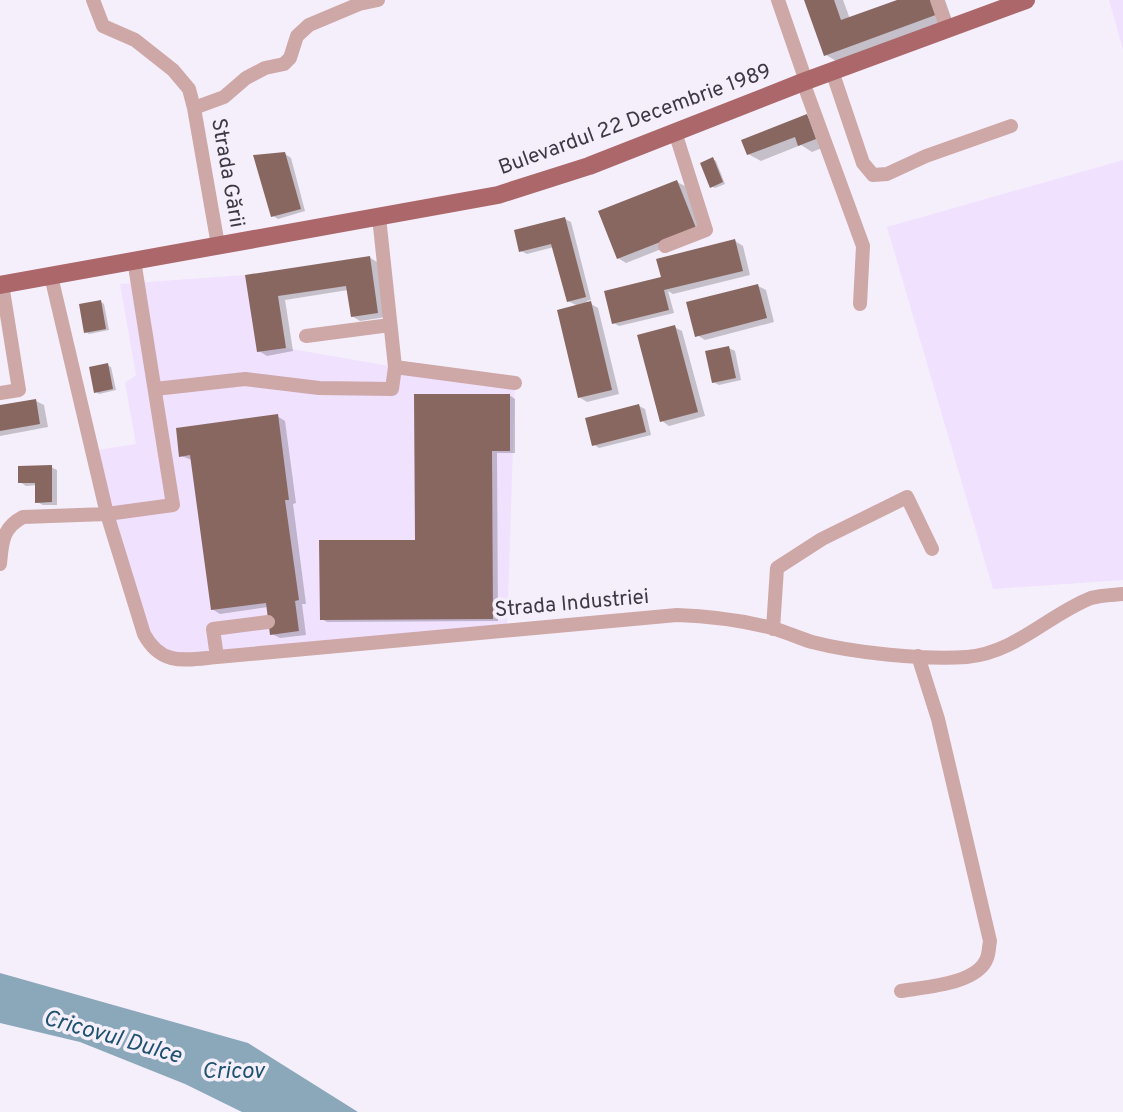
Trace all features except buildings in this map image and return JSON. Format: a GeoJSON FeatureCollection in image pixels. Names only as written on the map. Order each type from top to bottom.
{"type":"FeatureCollection","features":[{"type":"Feature","properties":{"kind":"main road","name":"Bulevardul 22 Decembrie 1989"},"geometry":{"type":"LineString","coordinates":[[1,284],[498,195],[589,166],[804,81],[1026,0]]}},
{"type":"Feature","properties":{"kind":"street","name":"Strada Gării"},"geometry":{"type":"LineString","coordinates":[[93,0],[103,26],[135,40],[173,70],[189,89],[218,245]]}},
{"type":"Feature","properties":{"kind":"street","name":"Strada Gării"},"geometry":{"type":"LineString","coordinates":[[194,108],[224,96],[246,78],[265,68],[284,64],[294,50],[297,36],[309,25],[359,4],[378,0]]}},
{"type":"Feature","properties":{"kind":"street"},"geometry":{"type":"LineString","coordinates":[[778,0],[863,246],[860,304]]}},
{"type":"Feature","properties":{"kind":"street"},"geometry":{"type":"LineString","coordinates":[[937,0],[947,28]]}},
{"type":"Feature","properties":{"kind":"street"},"geometry":{"type":"LineString","coordinates":[[832,71],[863,163],[873,175],[887,174],[926,156],[1011,126]]}},
{"type":"Feature","properties":{"kind":"street"},"geometry":{"type":"LineString","coordinates":[[666,246],[706,230],[675,132]]}},
{"type":"Feature","properties":{"kind":"street"},"geometry":{"type":"LineString","coordinates":[[155,389],[245,379],[319,388],[392,389],[395,367],[379,217]]}},
{"type":"Feature","properties":{"kind":"street"},"geometry":{"type":"LineString","coordinates":[[0,564],[5,522],[23,517],[107,514],[173,505],[134,260]]}},
{"type":"Feature","properties":{"kind":"street","name":"Strada Industriei"},"geometry":{"type":"LineString","coordinates":[[51,276],[107,514],[144,634],[151,647],[160,655],[187,660],[677,615],[726,619],[773,629],[813,642],[852,649],[918,656],[969,657],[1000,651],[1093,597],[1123,594]]}},
{"type":"Feature","properties":{"kind":"street"},"geometry":{"type":"LineString","coordinates":[[0,393],[19,390],[1,284]]}},
{"type":"Feature","properties":{"kind":"street"},"geometry":{"type":"LineString","coordinates":[[306,336],[390,325]]}},
{"type":"Feature","properties":{"kind":"street"},"geometry":{"type":"LineString","coordinates":[[395,367],[515,383]]}},
{"type":"Feature","properties":{"kind":"street"},"geometry":{"type":"LineString","coordinates":[[773,629],[776,568],[822,539],[907,497],[932,549]]}},
{"type":"Feature","properties":{"kind":"street"},"geometry":{"type":"LineString","coordinates":[[216,657],[213,629],[268,622]]}},
{"type":"Feature","properties":{"kind":"street"},"geometry":{"type":"LineString","coordinates":[[901,991],[960,980],[977,972],[987,959],[990,941],[938,719],[918,656]]}},
{"type":"Feature","properties":{"kind":"shaded area"},"geometry":{"type":"Polygon","coordinates":[[[1109,0],[1123,0],[1123,50],[1109,0]]]}},
{"type":"Feature","properties":{"kind":"shaded area"},"geometry":{"type":"Polygon","coordinates":[[[1123,160],[1123,580],[993,589],[887,227],[1123,160]]]}},
{"type":"Feature","properties":{"kind":"shaded area"},"geometry":{"type":"Polygon","coordinates":[[[245,275],[286,348],[395,367],[515,383],[507,631],[187,660],[151,647],[92,451],[136,444],[125,383],[136,375],[120,284],[245,275]]]}},
{"type":"Feature","properties":{"kind":"water","name":"Cricov"},"geometry":{"type":"Polygon","coordinates":[[[0,973],[248,1043],[358,1112],[242,1112],[185,1084],[80,1042],[0,1023],[0,973]]]}},
{"type":"Feature","properties":{"kind":"water label","name":"Cricovul Dulce"},"geometry":{"type":"Point","coordinates":[112,1038]}}]}
